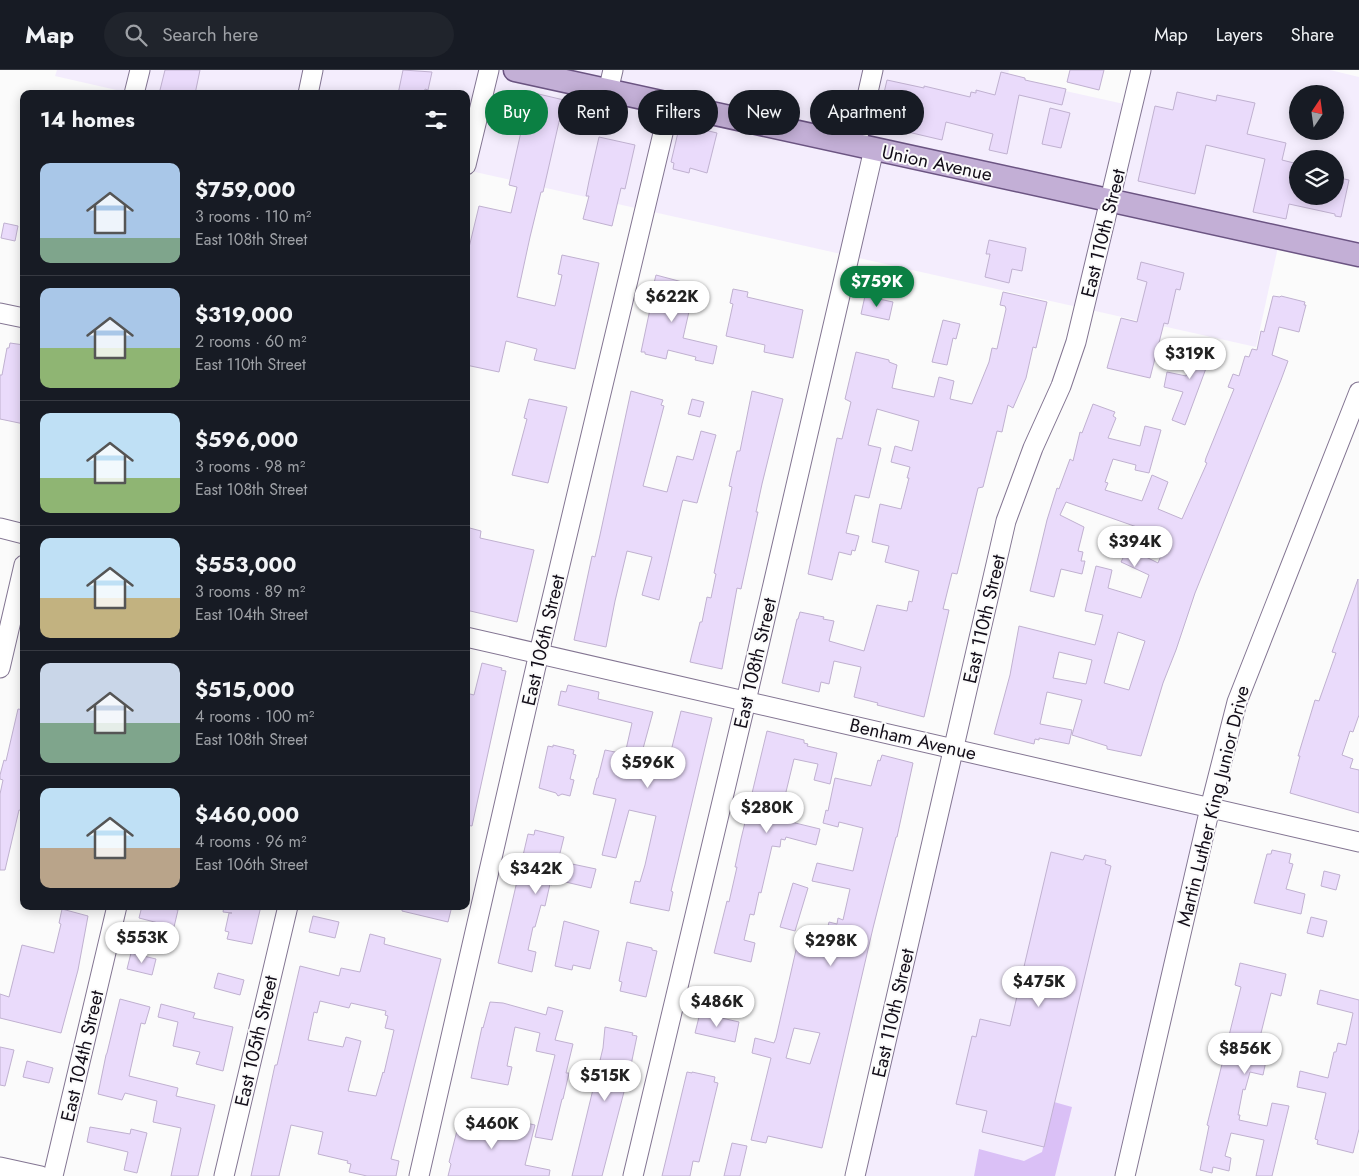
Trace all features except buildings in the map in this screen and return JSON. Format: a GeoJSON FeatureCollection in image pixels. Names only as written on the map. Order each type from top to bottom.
{"type":"FeatureCollection","features":[{"type":"Feature","properties":{"kind":"main road","name":"Union Avenue"},"geometry":{"type":"LineString","coordinates":[[515,70],[611,80],[638,91]]}},
{"type":"Feature","properties":{"kind":"main road","name":"Union Avenue"},"geometry":{"type":"LineString","coordinates":[[718,115],[1359,255]]}},
{"type":"Feature","properties":{"kind":"street"},"geometry":{"type":"LineString","coordinates":[[135,90],[140,70]]}},
{"type":"Feature","properties":{"kind":"street"},"geometry":{"type":"LineString","coordinates":[[309,90],[314,70]]}},
{"type":"Feature","properties":{"kind":"street"},"geometry":{"type":"LineString","coordinates":[[470,148],[489,70]]}},
{"type":"Feature","properties":{"kind":"street","name":"East 108th Street"},"geometry":{"type":"LineString","coordinates":[[633,1176],[746,701],[865,147],[873,70]]}},
{"type":"Feature","properties":{"kind":"street","name":"East 110th Street"},"geometry":{"type":"LineString","coordinates":[[855,1176],[1006,521],[1033,448],[1061,386],[1076,342],[1141,70]]}},
{"type":"Feature","properties":{"kind":"street","name":"East 106th Street"},"geometry":{"type":"LineString","coordinates":[[419,1176],[539,653],[663,135]]}},
{"type":"Feature","properties":{"kind":"street"},"geometry":{"type":"LineString","coordinates":[[0,312],[20,317]]}},
{"type":"Feature","properties":{"kind":"street","name":"Martin Luther King Junior Drive"},"geometry":{"type":"LineString","coordinates":[[1125,1176],[1210,808],[1237,702],[1359,392]]}},
{"type":"Feature","properties":{"kind":"street"},"geometry":{"type":"LineString","coordinates":[[0,528],[20,533]]}},
{"type":"Feature","properties":{"kind":"street"},"geometry":{"type":"LineString","coordinates":[[0,668],[20,582]]}},
{"type":"Feature","properties":{"kind":"street","name":"Benham Avenue"},"geometry":{"type":"LineString","coordinates":[[470,637],[1359,842]]}},
{"type":"Feature","properties":{"kind":"street","name":"East 104th Street"},"geometry":{"type":"LineString","coordinates":[[53,1176],[116,910]]}},
{"type":"Feature","properties":{"kind":"street","name":"East 105th Street"},"geometry":{"type":"LineString","coordinates":[[224,1176],[287,910]]}},
{"type":"Feature","properties":{"kind":"street"},"geometry":{"type":"LineString","coordinates":[[0,1167],[41,1176]]}},
{"type":"Feature","properties":{"kind":"shaded area"},"geometry":{"type":"Polygon","coordinates":[[[57,70],[1009,70],[1007,78],[1133,106],[1141,70],[1330,70],[1359,77],[1359,255],[1280,238],[1256,347],[470,171],[470,90],[116,90],[55,76],[57,70]]]}},
{"type":"Feature","properties":{"kind":"shaded area"},"geometry":{"type":"Polygon","coordinates":[[[954,749],[1210,808],[1125,1176],[855,1176],[954,749]]]}},
{"type":"Feature","properties":{"kind":"shaded area"},"geometry":{"type":"Polygon","coordinates":[[[1054,1102],[1072,1107],[1055,1176],[974,1176],[979,1149],[1024,1161],[1042,1152],[1054,1102]]]}}]}
